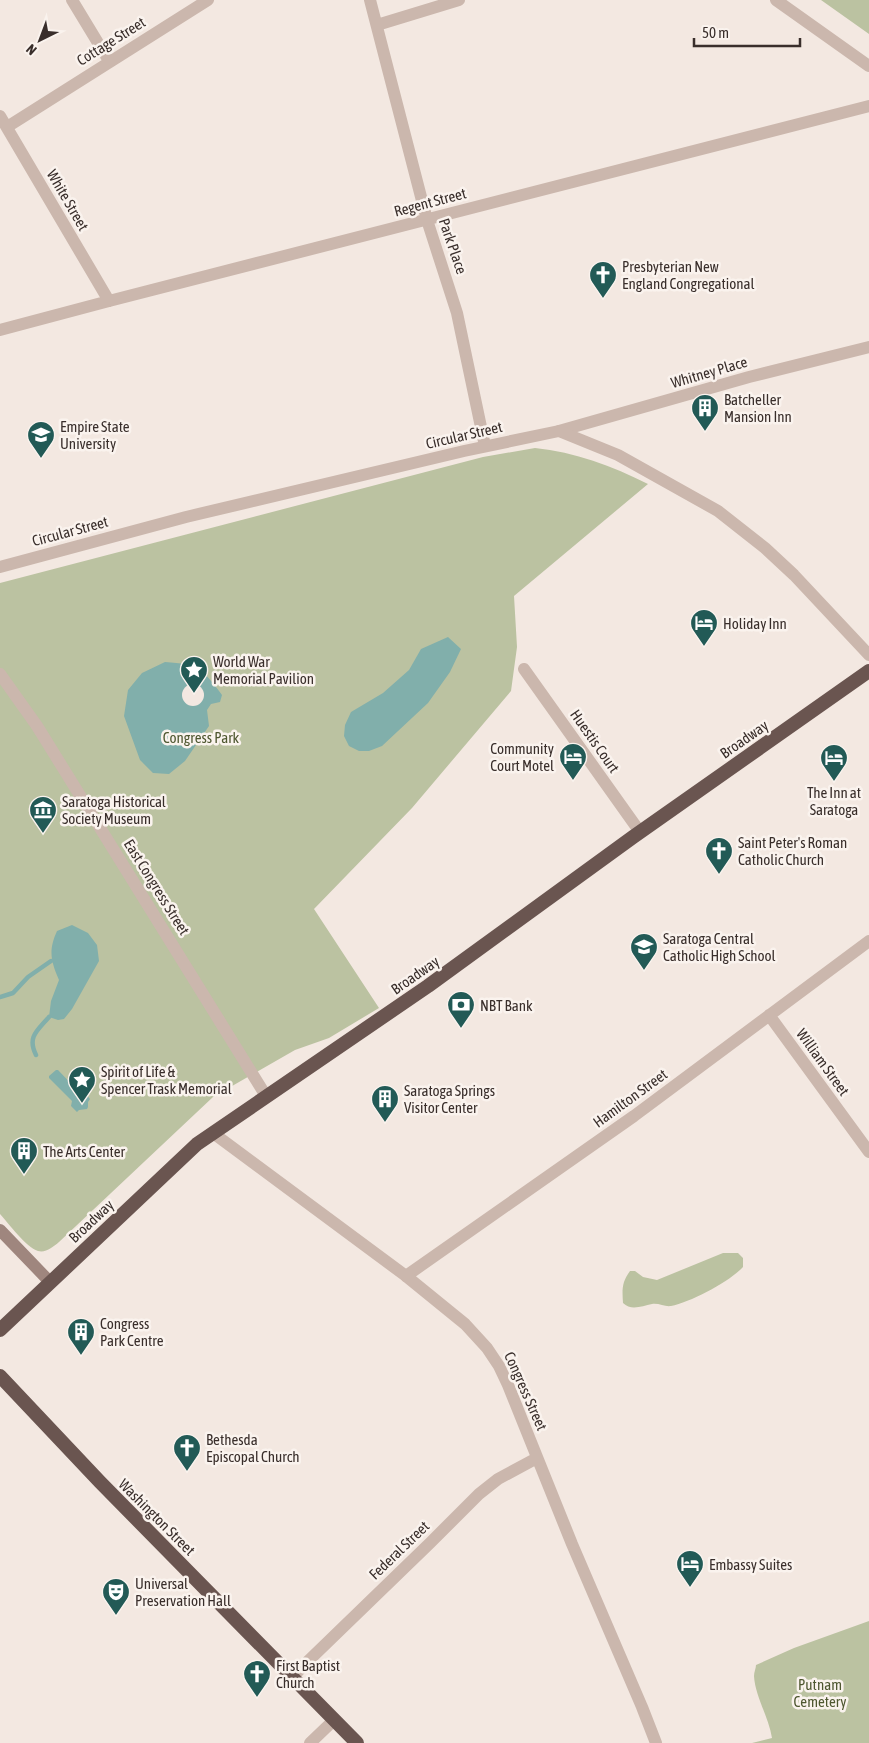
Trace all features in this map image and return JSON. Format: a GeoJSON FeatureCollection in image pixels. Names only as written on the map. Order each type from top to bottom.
{"type":"FeatureCollection","features":[{"type":"Feature","properties":{"kind":"highway","name":"Broadway"},"geometry":{"type":"LineString","coordinates":[[0,1330],[197,1144],[420,991],[640,832],[869,671]]}},
{"type":"Feature","properties":{"kind":"highway","name":"Washington Street"},"geometry":{"type":"LineString","coordinates":[[0,1376],[100,1482],[357,1743]]}},
{"type":"Feature","properties":{"kind":"main road"},"geometry":{"type":"LineString","coordinates":[[0,1230],[50,1282]]}},
{"type":"Feature","properties":{"kind":"street"},"geometry":{"type":"LineString","coordinates":[[72,0],[109,62]]}},
{"type":"Feature","properties":{"kind":"street","name":"Cottage Street"},"geometry":{"type":"LineString","coordinates":[[3,122],[109,62],[208,0]]}},
{"type":"Feature","properties":{"kind":"street","name":"Park Place"},"geometry":{"type":"LineString","coordinates":[[370,0],[427,220],[456,306],[485,446]]}},
{"type":"Feature","properties":{"kind":"street"},"geometry":{"type":"LineString","coordinates":[[377,25],[459,0]]}},
{"type":"Feature","properties":{"kind":"street"},"geometry":{"type":"LineString","coordinates":[[776,0],[869,66]]}},
{"type":"Feature","properties":{"kind":"street","name":"Regent Street"},"geometry":{"type":"LineString","coordinates":[[0,330],[869,106]]}},
{"type":"Feature","properties":{"kind":"street","name":"White Street"},"geometry":{"type":"LineString","coordinates":[[3,122],[108,301]]}},
{"type":"Feature","properties":{"kind":"street","name":"Whitney Place"},"geometry":{"type":"LineString","coordinates":[[560,431],[749,377],[869,347]]}},
{"type":"Feature","properties":{"kind":"street"},"geometry":{"type":"LineString","coordinates":[[560,431],[618,455],[718,511],[765,548],[794,574],[869,656]]}},
{"type":"Feature","properties":{"kind":"street","name":"Circular Street"},"geometry":{"type":"LineString","coordinates":[[0,567],[186,517],[485,446],[560,431]]}},
{"type":"Feature","properties":{"kind":"street","name":"Huestis Court"},"geometry":{"type":"LineString","coordinates":[[524,669],[640,832]]}},
{"type":"Feature","properties":{"kind":"street","name":"East Congress Street"},"geometry":{"type":"LineString","coordinates":[[0,674],[37,726],[266,1096]]}},
{"type":"Feature","properties":{"kind":"street","name":"Hamilton Street"},"geometry":{"type":"LineString","coordinates":[[406,1276],[634,1116],[869,941]]}},
{"type":"Feature","properties":{"kind":"street","name":"William Street"},"geometry":{"type":"LineString","coordinates":[[769,1015],[869,1152]]}},
{"type":"Feature","properties":{"kind":"street","name":"Congress Street"},"geometry":{"type":"LineString","coordinates":[[213,1133],[406,1276],[465,1324],[487,1348],[502,1372],[656,1743]]}},
{"type":"Feature","properties":{"kind":"street","name":"Federal Street"},"geometry":{"type":"LineString","coordinates":[[292,1677],[479,1494],[498,1479],[537,1458]]}},
{"type":"Feature","properties":{"kind":"street"},"geometry":{"type":"LineString","coordinates":[[310,1743],[334,1720]]}},
{"type":"Feature","properties":{"kind":"green space"},"geometry":{"type":"Polygon","coordinates":[[[821,0],[869,0],[869,34],[821,0]]]}},
{"type":"Feature","properties":{"kind":"green space","name":"Congress Park"},"geometry":{"type":"Polygon","coordinates":[[[535,448],[579,456],[621,471],[648,484],[514,596],[517,647],[511,691],[412,808],[314,909],[379,1008],[329,1038],[295,1050],[213,1097],[59,1242],[44,1251],[33,1249],[0,1214],[0,583],[483,457],[535,448]]]}},
{"type":"Feature","properties":{"kind":"green space"},"geometry":{"type":"Polygon","coordinates":[[[723,1253],[738,1253],[743,1258],[743,1267],[729,1279],[699,1296],[671,1306],[655,1304],[630,1307],[623,1303],[623,1286],[630,1271],[635,1271],[643,1277],[657,1280],[723,1253]]]}},
{"type":"Feature","properties":{"kind":"green space","name":"Putnam Cemetery"},"geometry":{"type":"Polygon","coordinates":[[[869,1621],[869,1743],[752,1743],[772,1738],[755,1684],[756,1665],[794,1648],[869,1621]]]}},
{"type":"Feature","properties":{"kind":"water"},"geometry":{"type":"Polygon","coordinates":[[[448,637],[461,649],[450,672],[428,703],[382,746],[369,751],[359,751],[349,746],[344,736],[345,725],[351,712],[383,693],[409,670],[421,649],[448,637]]]}},
{"type":"Feature","properties":{"kind":"water"},"geometry":{"type":"Polygon","coordinates":[[[165,662],[193,666],[210,679],[222,695],[220,702],[211,704],[207,710],[209,726],[185,761],[169,774],[153,773],[140,760],[124,716],[128,690],[142,673],[165,662]]]}},
{"type":"Feature","properties":{"kind":"water"},"geometry":{"type":"Polygon","coordinates":[[[72,925],[88,933],[97,945],[99,961],[72,1009],[64,1019],[58,1020],[49,1017],[51,1001],[59,980],[52,961],[52,944],[57,931],[72,925]]]}},
{"type":"Feature","properties":{"kind":"water"},"geometry":{"type":"Polygon","coordinates":[[[56,1070],[81,1094],[85,1093],[90,1099],[87,1109],[77,1112],[71,1106],[72,1101],[49,1078],[56,1070]]]}},
{"type":"Feature","properties":{"kind":"pier","name":"World War Memorial Pavilion"},"geometry":{"type":"Polygon","coordinates":[[[193,684],[203,691],[204,695],[197,705],[193,706],[183,699],[182,695],[189,685],[193,684]]]}},
{"type":"Feature","properties":{"kind":"waterway"},"geometry":{"type":"LineString","coordinates":[[0,997],[13,993],[28,977],[51,961]]}},
{"type":"Feature","properties":{"kind":"waterway"},"geometry":{"type":"LineString","coordinates":[[36,1055],[33,1049],[33,1039],[37,1030],[49,1017]]}},
{"type":"Feature","properties":{"kind":"place","name":"Presbyterian New England Congregational"},"geometry":{"type":"Point","coordinates":[603,299]}},
{"type":"Feature","properties":{"kind":"place","name":"Batcheller Mansion Inn"},"geometry":{"type":"Point","coordinates":[705,432]}},
{"type":"Feature","properties":{"kind":"place","name":"Empire State University"},"geometry":{"type":"Point","coordinates":[41,459]}},
{"type":"Feature","properties":{"kind":"place","name":"Holiday Inn"},"geometry":{"type":"Point","coordinates":[704,647]}},
{"type":"Feature","properties":{"kind":"place","name":"World War Memorial Pavilion"},"geometry":{"type":"Point","coordinates":[194,694]}},
{"type":"Feature","properties":{"kind":"place","name":"Community Court Motel"},"geometry":{"type":"Point","coordinates":[573,781]}},
{"type":"Feature","properties":{"kind":"place","name":"The Inn at Saratoga"},"geometry":{"type":"Point","coordinates":[834,782]}},
{"type":"Feature","properties":{"kind":"place","name":"Saratoga Historical Society Museum"},"geometry":{"type":"Point","coordinates":[43,834]}},
{"type":"Feature","properties":{"kind":"place","name":"Saint Peter's Roman Catholic Church"},"geometry":{"type":"Point","coordinates":[719,875]}},
{"type":"Feature","properties":{"kind":"place","name":"Saratoga Central Catholic High School"},"geometry":{"type":"Point","coordinates":[644,971]}},
{"type":"Feature","properties":{"kind":"place","name":"NBT Bank"},"geometry":{"type":"Point","coordinates":[461,1029]}},
{"type":"Feature","properties":{"kind":"place","name":"Spirit of Life & Spencer Trask Memorial"},"geometry":{"type":"Point","coordinates":[82,1104]}},
{"type":"Feature","properties":{"kind":"place","name":"Saratoga Springs Visitor Center"},"geometry":{"type":"Point","coordinates":[385,1123]}},
{"type":"Feature","properties":{"kind":"place","name":"The Arts Center"},"geometry":{"type":"Point","coordinates":[24,1175]}},
{"type":"Feature","properties":{"kind":"place","name":"Congress Park Centre"},"geometry":{"type":"Point","coordinates":[81,1356]}},
{"type":"Feature","properties":{"kind":"place","name":"Bethesda Episcopal Church"},"geometry":{"type":"Point","coordinates":[187,1472]}},
{"type":"Feature","properties":{"kind":"place","name":"Embassy Suites"},"geometry":{"type":"Point","coordinates":[690,1588]}},
{"type":"Feature","properties":{"kind":"place","name":"Universal Preservation Hall"},"geometry":{"type":"Point","coordinates":[116,1616]}},
{"type":"Feature","properties":{"kind":"place","name":"First Baptist Church"},"geometry":{"type":"Point","coordinates":[257,1698]}}]}
